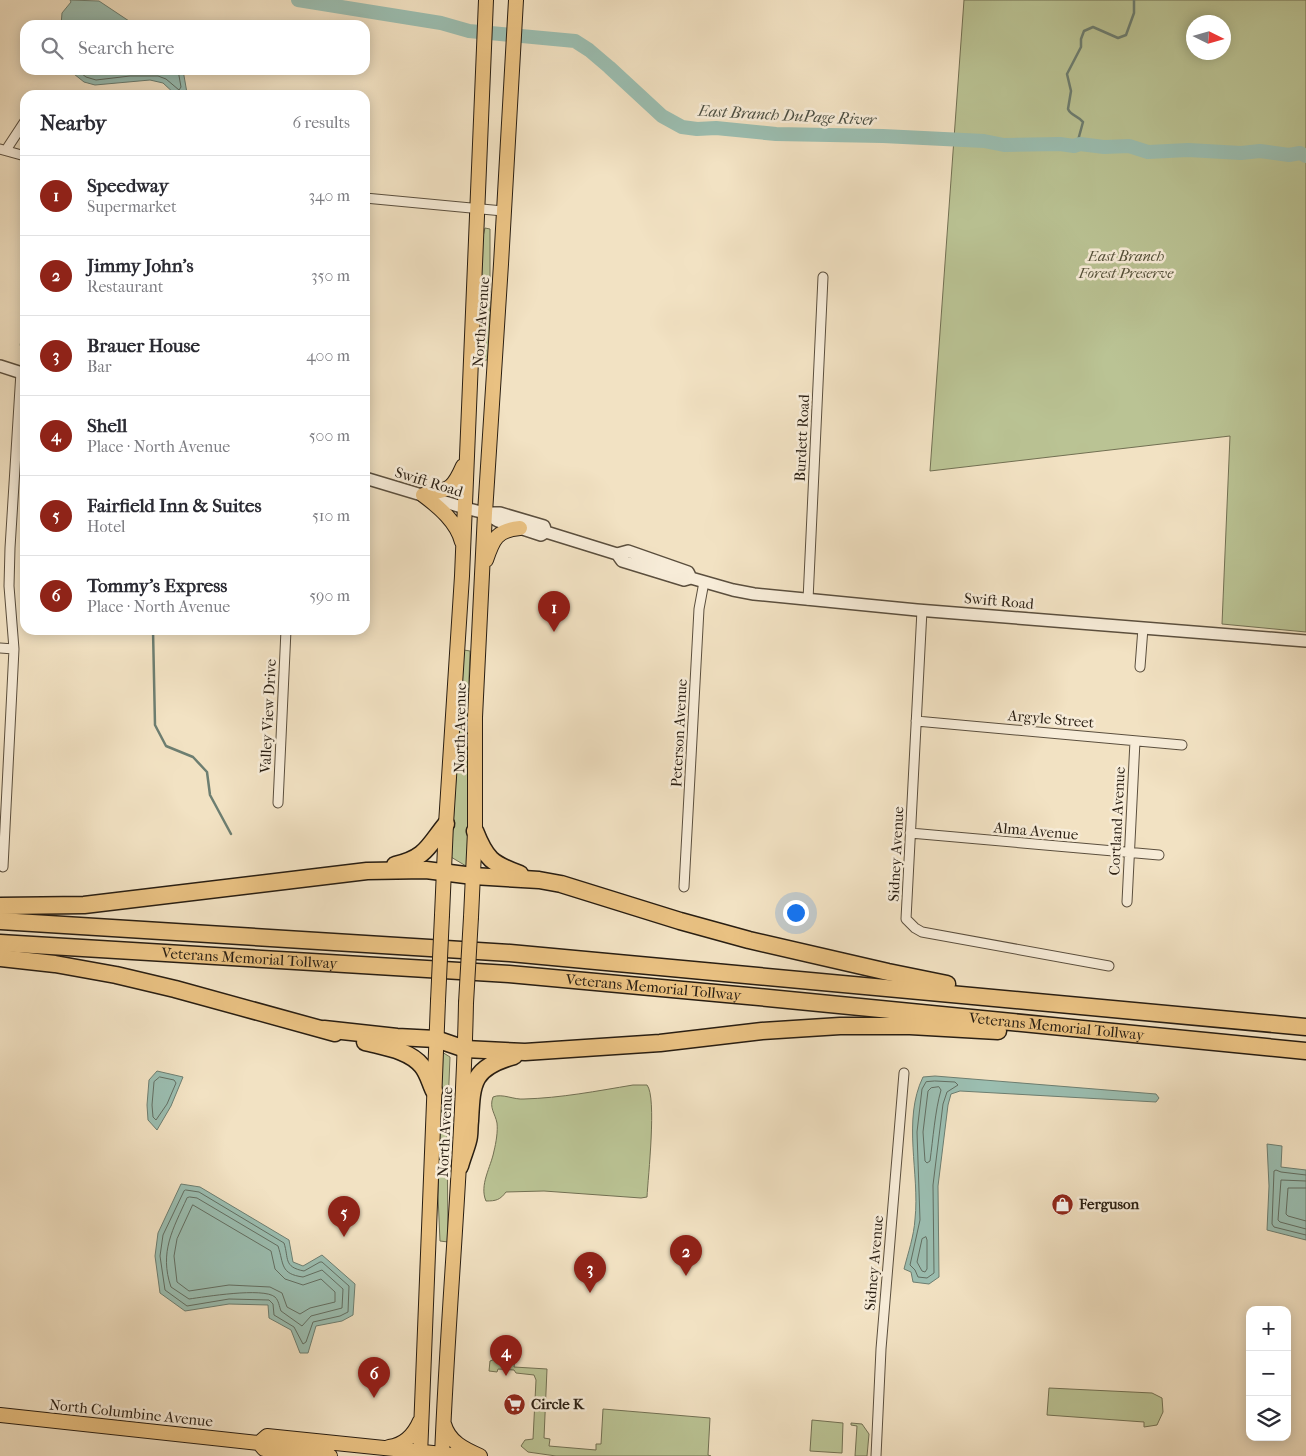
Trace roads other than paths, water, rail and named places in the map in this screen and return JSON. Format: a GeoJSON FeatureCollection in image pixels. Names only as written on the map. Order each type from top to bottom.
{"type":"FeatureCollection","features":[{"type":"Feature","properties":{"kind":"highway"},"geometry":{"type":"LineString","coordinates":[[0,906],[84,905],[367,871],[417,858],[446,824]]}},
{"type":"Feature","properties":{"kind":"highway"},"geometry":{"type":"LineString","coordinates":[[475,831],[482,850],[488,858],[508,870],[539,880]]}},
{"type":"Feature","properties":{"kind":"highway"},"geometry":{"type":"LineString","coordinates":[[367,871],[426,870],[473,876],[539,880],[561,884],[749,940],[888,972],[1035,1002]]}},
{"type":"Feature","properties":{"kind":"highway","name":"Veterans Memorial Tollway"},"geometry":{"type":"LineString","coordinates":[[0,921],[510,953],[1306,1027]]}},
{"type":"Feature","properties":{"kind":"highway","name":"Veterans Memorial Tollway"},"geometry":{"type":"LineString","coordinates":[[0,943],[518,975],[1306,1051]]}},
{"type":"Feature","properties":{"kind":"highway"},"geometry":{"type":"LineString","coordinates":[[0,958],[54,964],[116,975],[324,1029],[406,1054],[422,1066],[434,1091]]}},
{"type":"Feature","properties":{"kind":"highway"},"geometry":{"type":"LineString","coordinates":[[324,1029],[436,1039],[465,1049],[525,1052],[660,1043],[762,1031],[840,1026],[910,1026],[1056,1034],[1166,1037]]}},
{"type":"Feature","properties":{"kind":"highway"},"geometry":{"type":"LineString","coordinates":[[460,1166],[469,1140],[471,1091],[474,1083],[482,1071],[490,1064],[525,1052]]}},
{"type":"Feature","properties":{"kind":"main road","name":"North Avenue"},"geometry":{"type":"LineString","coordinates":[[420,1454],[430,1234],[436,1039],[446,824],[465,508],[486,0]]}},
{"type":"Feature","properties":{"kind":"main road","name":"North Avenue"},"geometry":{"type":"LineString","coordinates":[[442,1455],[460,1166],[473,876],[475,717],[481,585],[516,0]]}},
{"type":"Feature","properties":{"kind":"main road"},"geometry":{"type":"LineString","coordinates":[[423,495],[451,487],[456,482],[467,458]]}},
{"type":"Feature","properties":{"kind":"main road"},"geometry":{"type":"LineString","coordinates":[[423,495],[454,525],[461,538],[463,548]]}},
{"type":"Feature","properties":{"kind":"main road"},"geometry":{"type":"LineString","coordinates":[[481,585],[486,559],[496,537],[503,531],[520,528]]}},
{"type":"Feature","properties":{"kind":"main road","name":"North Columbine Avenue"},"geometry":{"type":"LineString","coordinates":[[0,1415],[259,1443],[264,1449],[330,1456]]}},
{"type":"Feature","properties":{"kind":"main road"},"geometry":{"type":"LineString","coordinates":[[382,1448],[397,1446],[408,1439],[415,1432],[422,1418]]}},
{"type":"Feature","properties":{"kind":"main road"},"geometry":{"type":"LineString","coordinates":[[443,1420],[450,1438],[458,1445],[480,1456]]}},
{"type":"Feature","properties":{"kind":"main road","name":"North Columbine Avenue"},"geometry":{"type":"LineString","coordinates":[[259,1443],[266,1436],[382,1448],[420,1454],[462,1456]]}},
{"type":"Feature","properties":{"kind":"street"},"geometry":{"type":"LineString","coordinates":[[20,128],[3,150],[20,155]]}},
{"type":"Feature","properties":{"kind":"street"},"geometry":{"type":"LineString","coordinates":[[370,199],[503,211]]}},
{"type":"Feature","properties":{"kind":"street","name":"Burdett Road"},"geometry":{"type":"LineString","coordinates":[[808,600],[823,277]]}},
{"type":"Feature","properties":{"kind":"street"},"geometry":{"type":"LineString","coordinates":[[0,366],[20,372]]}},
{"type":"Feature","properties":{"kind":"street"},"geometry":{"type":"LineString","coordinates":[[3,867],[14,649],[9,586],[10,548],[20,413]]}},
{"type":"Feature","properties":{"kind":"street","name":"Swift Road"},"geometry":{"type":"LineString","coordinates":[[370,479],[465,508],[485,513],[500,513],[544,526],[546,532]]}},
{"type":"Feature","properties":{"kind":"street","name":"Swift Road"},"geometry":{"type":"LineString","coordinates":[[485,513],[498,522],[542,535],[546,532],[617,554],[622,561],[684,580],[691,578],[733,590],[808,600],[1306,641]]}},
{"type":"Feature","properties":{"kind":"street","name":"Peterson Avenue"},"geometry":{"type":"LineString","coordinates":[[684,886],[699,609],[704,582]]}},
{"type":"Feature","properties":{"kind":"street","name":"Sidney Avenue"},"geometry":{"type":"LineString","coordinates":[[922,610],[906,919],[922,932],[1109,966]]}},
{"type":"Feature","properties":{"kind":"street"},"geometry":{"type":"LineString","coordinates":[[1140,667],[1143,628]]}},
{"type":"Feature","properties":{"kind":"street","name":"Valley View Drive"},"geometry":{"type":"LineString","coordinates":[[278,803],[286,635]]}},
{"type":"Feature","properties":{"kind":"street"},"geometry":{"type":"LineString","coordinates":[[0,648],[14,649]]}},
{"type":"Feature","properties":{"kind":"street","name":"Argyle Street"},"geometry":{"type":"LineString","coordinates":[[916,722],[1182,745]]}},
{"type":"Feature","properties":{"kind":"street","name":"Cortland Avenue"},"geometry":{"type":"LineString","coordinates":[[1127,902],[1135,741]]}},
{"type":"Feature","properties":{"kind":"street","name":"Alma Avenue"},"geometry":{"type":"LineString","coordinates":[[910,833],[1159,855]]}},
{"type":"Feature","properties":{"kind":"street","name":"Sidney Avenue"},"geometry":{"type":"LineString","coordinates":[[876,1456],[881,1349],[904,1073]]}},
{"type":"Feature","properties":{"kind":"water"},"geometry":{"type":"Polygon","coordinates":[[[70,0],[99,1],[128,20],[61,20],[62,13],[71,2],[70,0]]]}},
{"type":"Feature","properties":{"kind":"water"},"geometry":{"type":"Polygon","coordinates":[[[75,75],[184,75],[186,90],[171,90],[163,83],[150,80],[95,85],[84,82],[75,75]]]}},
{"type":"Feature","properties":{"kind":"water"},"geometry":{"type":"Polygon","coordinates":[[[157,1071],[183,1077],[171,1106],[157,1130],[148,1120],[147,1105],[149,1080],[157,1071]]]}},
{"type":"Feature","properties":{"kind":"water"},"geometry":{"type":"Polygon","coordinates":[[[935,1076],[1156,1094],[1159,1098],[1156,1102],[960,1091],[951,1094],[938,1186],[939,1277],[929,1284],[913,1282],[911,1272],[904,1269],[915,1219],[914,1111],[923,1077],[935,1076]]]}},
{"type":"Feature","properties":{"kind":"water"},"geometry":{"type":"Polygon","coordinates":[[[1267,1144],[1282,1146],[1281,1167],[1306,1170],[1306,1240],[1267,1230],[1269,1186],[1267,1144]]]}},
{"type":"Feature","properties":{"kind":"water"},"geometry":{"type":"Polygon","coordinates":[[[181,1184],[200,1187],[289,1240],[293,1262],[303,1266],[322,1255],[355,1284],[353,1315],[342,1321],[316,1326],[308,1353],[300,1353],[291,1330],[269,1318],[268,1305],[229,1304],[185,1311],[160,1293],[155,1256],[158,1233],[181,1184]]]}},
{"type":"Feature","properties":{"kind":"waterway","name":"East Branch DuPage River"},"geometry":{"type":"LineString","coordinates":[[298,0],[441,23],[469,31],[575,41],[609,67],[662,116],[682,127],[697,129],[716,128],[776,134],[883,136],[984,141],[1004,145],[1060,144],[1074,146],[1080,144],[1104,147],[1129,146],[1148,152],[1188,150],[1241,153],[1260,151],[1289,155],[1300,153],[1306,156]]}},
{"type":"Feature","properties":{"kind":"waterway"},"geometry":{"type":"LineString","coordinates":[[1077,144],[1083,122],[1068,109],[1071,91],[1067,74],[1081,47],[1084,31],[1093,27],[1118,38],[1126,35],[1134,13],[1134,0]]}},
{"type":"Feature","properties":{"kind":"waterway"},"geometry":{"type":"LineString","coordinates":[[153,635],[155,725],[166,746],[193,757],[207,772],[210,795],[231,834]]}},
{"type":"Feature","properties":{"kind":"place","name":"Speedway"},"geometry":{"type":"Point","coordinates":[554,632]}},
{"type":"Feature","properties":{"kind":"place","name":"Ferguson"},"geometry":{"type":"Point","coordinates":[1063,1204]}},
{"type":"Feature","properties":{"kind":"place","name":"Fairfield Inn & Suites"},"geometry":{"type":"Point","coordinates":[344,1237]}},
{"type":"Feature","properties":{"kind":"place","name":"Jimmy John's"},"geometry":{"type":"Point","coordinates":[686,1276]}},
{"type":"Feature","properties":{"kind":"place","name":"Brauer House"},"geometry":{"type":"Point","coordinates":[590,1293]}},
{"type":"Feature","properties":{"kind":"place","name":"Shell"},"geometry":{"type":"Point","coordinates":[506,1376]}},
{"type":"Feature","properties":{"kind":"place","name":"Tommy's Express"},"geometry":{"type":"Point","coordinates":[374,1398]}},
{"type":"Feature","properties":{"kind":"place","name":"Circle K"},"geometry":{"type":"Point","coordinates":[515,1404]}},
{"type":"Feature","properties":{"kind":"park label","name":"East Branch Forest Preserve"},"geometry":{"type":"Point","coordinates":[1126,264]}}]}
